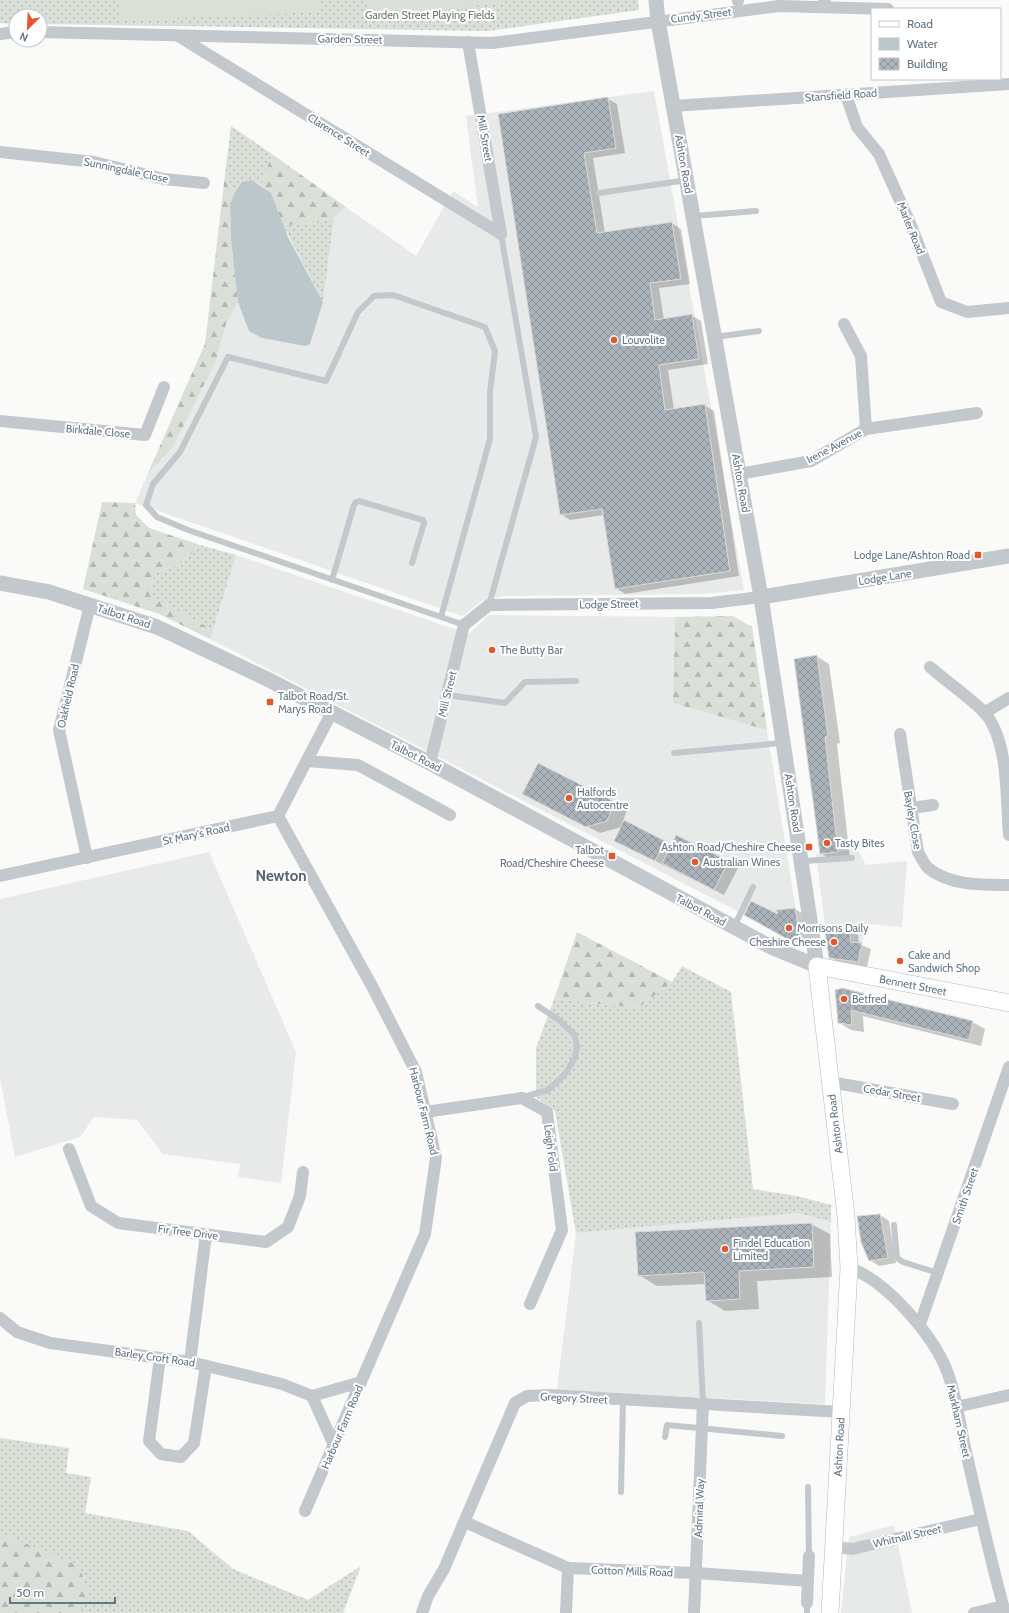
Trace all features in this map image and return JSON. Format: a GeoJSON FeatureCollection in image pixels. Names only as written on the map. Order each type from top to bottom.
{"type":"FeatureCollection","features":[{"type":"Feature","properties":{"kind":"main road","name":"Bennett Street"},"geometry":{"type":"LineString","coordinates":[[817,966],[1009,1003]]}},
{"type":"Feature","properties":{"kind":"main road","name":"Ashton Road"},"geometry":{"type":"LineString","coordinates":[[817,966],[846,1216],[849,1268],[830,1613]]}},
{"type":"Feature","properties":{"kind":"street","name":"Ashton Road"},"geometry":{"type":"LineString","coordinates":[[656,0],[658,21],[761,597],[817,966]]}},
{"type":"Feature","properties":{"kind":"street","name":"Cundy Street"},"geometry":{"type":"LineString","coordinates":[[658,21],[779,6],[871,9]]}},
{"type":"Feature","properties":{"kind":"street","name":"Garden Street"},"geometry":{"type":"LineString","coordinates":[[48,32],[492,43],[658,21]]}},
{"type":"Feature","properties":{"kind":"street","name":"Clarence Street"},"geometry":{"type":"LineString","coordinates":[[177,35],[501,234]]}},
{"type":"Feature","properties":{"kind":"street","name":"Mill Street"},"geometry":{"type":"LineString","coordinates":[[468,42],[501,234]]}},
{"type":"Feature","properties":{"kind":"street","name":"Stansfield Road"},"geometry":{"type":"LineString","coordinates":[[673,106],[1009,84]]}},
{"type":"Feature","properties":{"kind":"street","name":"Marler Road"},"geometry":{"type":"LineString","coordinates":[[846,95],[856,127],[879,154],[910,223],[941,302],[967,312],[1009,308]]}},
{"type":"Feature","properties":{"kind":"street","name":"Sunningdale Close"},"geometry":{"type":"LineString","coordinates":[[0,152],[94,162],[164,179],[204,183]]}},
{"type":"Feature","properties":{"kind":"street"},"geometry":{"type":"LineString","coordinates":[[844,324],[861,356],[866,429]]}},
{"type":"Feature","properties":{"kind":"street","name":"Birkdale Close"},"geometry":{"type":"LineString","coordinates":[[0,421],[145,435],[164,387]]}},
{"type":"Feature","properties":{"kind":"street","name":"Irene Avenue"},"geometry":{"type":"LineString","coordinates":[[739,474],[811,461],[866,429],[977,413]]}},
{"type":"Feature","properties":{"kind":"street","name":"Lodge Lane"},"geometry":{"type":"LineString","coordinates":[[761,597],[1009,556]]}},
{"type":"Feature","properties":{"kind":"street","name":"Talbot Road"},"geometry":{"type":"LineString","coordinates":[[0,582],[49,592],[157,627],[332,712],[772,947],[817,966]]}},
{"type":"Feature","properties":{"kind":"street","name":"Lodge Street"},"geometry":{"type":"LineString","coordinates":[[489,605],[711,603],[761,597]]}},
{"type":"Feature","properties":{"kind":"street","name":"Oakfield Road"},"geometry":{"type":"LineString","coordinates":[[87,858],[59,730],[90,605]]}},
{"type":"Feature","properties":{"kind":"street"},"geometry":{"type":"LineString","coordinates":[[464,625],[489,605]]}},
{"type":"Feature","properties":{"kind":"street","name":"Mill Street"},"geometry":{"type":"LineString","coordinates":[[430,763],[464,625]]}},
{"type":"Feature","properties":{"kind":"street"},"geometry":{"type":"LineString","coordinates":[[930,667],[984,713],[993,726],[1003,750],[1009,835]]}},
{"type":"Feature","properties":{"kind":"street"},"geometry":{"type":"LineString","coordinates":[[984,713],[1009,698]]}},
{"type":"Feature","properties":{"kind":"street"},"geometry":{"type":"LineString","coordinates":[[278,816],[332,712]]}},
{"type":"Feature","properties":{"kind":"street","name":"Bayley Close"},"geometry":{"type":"LineString","coordinates":[[900,734],[918,852],[928,868],[946,877],[975,885],[1009,885]]}},
{"type":"Feature","properties":{"kind":"street"},"geometry":{"type":"LineString","coordinates":[[307,761],[358,765],[450,815]]}},
{"type":"Feature","properties":{"kind":"street"},"geometry":{"type":"LineString","coordinates":[[911,808],[933,804]]}},
{"type":"Feature","properties":{"kind":"street","name":"St Mary's Road"},"geometry":{"type":"LineString","coordinates":[[0,876],[278,816]]}},
{"type":"Feature","properties":{"kind":"street","name":"Harbour Farm Road"},"geometry":{"type":"LineString","coordinates":[[278,816],[373,988],[416,1072],[436,1158],[425,1234],[306,1511]]}},
{"type":"Feature","properties":{"kind":"street","name":"Smith Street"},"geometry":{"type":"LineString","coordinates":[[920,1324],[1009,1067]]}},
{"type":"Feature","properties":{"kind":"street","name":"Cedar Street"},"geometry":{"type":"LineString","coordinates":[[830,1082],[953,1104]]}},
{"type":"Feature","properties":{"kind":"street"},"geometry":{"type":"LineString","coordinates":[[426,1112],[522,1098]]}},
{"type":"Feature","properties":{"kind":"street","name":"Leigh Fold"},"geometry":{"type":"LineString","coordinates":[[522,1098],[547,1112],[562,1230],[530,1304]]}},
{"type":"Feature","properties":{"kind":"street","name":"Fir Tree Drive"},"geometry":{"type":"LineString","coordinates":[[69,1149],[91,1206],[118,1223],[266,1242],[288,1227],[300,1196],[303,1172]]}},
{"type":"Feature","properties":{"kind":"street"},"geometry":{"type":"LineString","coordinates":[[190,1362],[206,1234]]}},
{"type":"Feature","properties":{"kind":"street","name":"Markham Street"},"geometry":{"type":"LineString","coordinates":[[849,1268],[862,1272],[884,1288],[920,1324],[947,1370],[981,1519],[1004,1609]]}},
{"type":"Feature","properties":{"kind":"street","name":"Barley Croft Road"},"geometry":{"type":"LineString","coordinates":[[0,1318],[17,1332],[50,1343],[190,1362],[282,1384],[312,1396]]}},
{"type":"Feature","properties":{"kind":"street"},"geometry":{"type":"LineString","coordinates":[[160,1358],[149,1441],[161,1454],[181,1457],[194,1443],[206,1366]]}},
{"type":"Feature","properties":{"kind":"street"},"geometry":{"type":"LineString","coordinates":[[334,1445],[312,1396],[361,1382]]}},
{"type":"Feature","properties":{"kind":"street","name":"Gregory Street"},"geometry":{"type":"LineString","coordinates":[[422,1613],[428,1596],[444,1569],[465,1522],[515,1403],[527,1396],[550,1395],[841,1412]]}},
{"type":"Feature","properties":{"kind":"street"},"geometry":{"type":"LineString","coordinates":[[956,1407],[1009,1395]]}},
{"type":"Feature","properties":{"kind":"street","name":"Admiral Way"},"geometry":{"type":"LineString","coordinates":[[694,1613],[703,1403]]}},
{"type":"Feature","properties":{"kind":"street","name":"Whitnall Street"},"geometry":{"type":"LineString","coordinates":[[834,1547],[852,1549],[981,1519]]}},
{"type":"Feature","properties":{"kind":"street","name":"Cotton Mills Road"},"geometry":{"type":"LineString","coordinates":[[465,1522],[568,1568],[696,1573],[808,1581]]}},
{"type":"Feature","properties":{"kind":"street"},"geometry":{"type":"LineString","coordinates":[[807,1608],[809,1556]]}},
{"type":"Feature","properties":{"kind":"street"},"geometry":{"type":"LineString","coordinates":[[566,1613],[568,1568]]}},
{"type":"Feature","properties":{"kind":"street"},"geometry":{"type":"LineString","coordinates":[[974,1613],[1004,1609]]}},
{"type":"Feature","properties":{"kind":"lane"},"geometry":{"type":"LineString","coordinates":[[810,7],[828,0]]}},
{"type":"Feature","properties":{"kind":"lane"},"geometry":{"type":"LineString","coordinates":[[599,193],[686,180]]}},
{"type":"Feature","properties":{"kind":"lane"},"geometry":{"type":"LineString","coordinates":[[693,216],[756,211]]}},
{"type":"Feature","properties":{"kind":"lane"},"geometry":{"type":"LineString","coordinates":[[489,605],[536,437],[501,234]]}},
{"type":"Feature","properties":{"kind":"lane"},"geometry":{"type":"LineString","coordinates":[[440,617],[490,438],[490,392],[495,351],[485,327],[393,295],[374,296],[358,312],[326,381],[228,357],[180,452],[153,484],[146,505],[157,517],[188,530],[332,580],[440,617],[464,625]]}},
{"type":"Feature","properties":{"kind":"lane"},"geometry":{"type":"LineString","coordinates":[[715,337],[759,331]]}},
{"type":"Feature","properties":{"kind":"lane"},"geometry":{"type":"LineString","coordinates":[[332,580],[354,505],[359,501],[423,520],[424,523],[412,563]]}},
{"type":"Feature","properties":{"kind":"lane"},"geometry":{"type":"LineString","coordinates":[[447,695],[505,703],[525,682],[576,681]]}},
{"type":"Feature","properties":{"kind":"lane"},"geometry":{"type":"LineString","coordinates":[[674,753],[784,742]]}},
{"type":"Feature","properties":{"kind":"lane"},"geometry":{"type":"LineString","coordinates":[[802,861],[852,858]]}},
{"type":"Feature","properties":{"kind":"lane"},"geometry":{"type":"LineString","coordinates":[[734,927],[753,887]]}},
{"type":"Feature","properties":{"kind":"lane"},"geometry":{"type":"LineString","coordinates":[[522,1098],[548,1090],[564,1074],[575,1058],[577,1045],[574,1034],[559,1020],[538,1006]]}},
{"type":"Feature","properties":{"kind":"lane"},"geometry":{"type":"LineString","coordinates":[[894,1225],[897,1258],[903,1262],[938,1272]]}},
{"type":"Feature","properties":{"kind":"lane"},"geometry":{"type":"LineString","coordinates":[[699,1323],[703,1403]]}},
{"type":"Feature","properties":{"kind":"lane"},"geometry":{"type":"LineString","coordinates":[[621,1492],[623,1400]]}},
{"type":"Feature","properties":{"kind":"lane"},"geometry":{"type":"LineString","coordinates":[[666,1437],[667,1425],[782,1436]]}},
{"type":"Feature","properties":{"kind":"lane"},"geometry":{"type":"LineString","coordinates":[[808,1486],[807,1506],[810,1530],[809,1556]]}},
{"type":"Feature","properties":{"kind":"shaded area"},"geometry":{"type":"Polygon","coordinates":[[[654,91],[744,590],[704,594],[503,596],[482,601],[462,616],[135,503],[148,473],[173,447],[216,361],[226,324],[238,302],[250,331],[310,344],[323,302],[334,218],[346,207],[416,256],[453,191],[478,207],[466,116],[654,91]]]}},
{"type":"Feature","properties":{"kind":"shaded area"},"geometry":{"type":"Polygon","coordinates":[[[236,555],[469,634],[489,615],[675,617],[673,703],[767,730],[800,936],[791,939],[210,639],[236,555]]]}},
{"type":"Feature","properties":{"kind":"shaded area"},"geometry":{"type":"Polygon","coordinates":[[[857,849],[866,865],[907,861],[902,927],[866,924],[858,962],[829,958],[816,854],[857,849]]]}},
{"type":"Feature","properties":{"kind":"shaded area"},"geometry":{"type":"Polygon","coordinates":[[[209,852],[296,1052],[281,1183],[238,1177],[240,1164],[163,1154],[137,1120],[94,1117],[80,1137],[15,1157],[0,1078],[0,899],[209,852]]]}},
{"type":"Feature","properties":{"kind":"shaded area"},"geometry":{"type":"Polygon","coordinates":[[[798,1213],[831,1222],[825,1404],[557,1390],[576,1233],[798,1213]]]}},
{"type":"Feature","properties":{"kind":"shaded area"},"geometry":{"type":"Polygon","coordinates":[[[894,1525],[912,1613],[841,1613],[849,1537],[894,1525]]]}},
{"type":"Feature","properties":{"kind":"green space","name":"Garden Street Playing Fields"},"geometry":{"type":"Polygon","coordinates":[[[0,0],[638,0],[639,10],[489,31],[48,24],[48,8],[8,8],[8,24],[0,23],[0,0]]]}},
{"type":"Feature","properties":{"kind":"green space"},"geometry":{"type":"Polygon","coordinates":[[[118,0],[320,0],[320,12],[119,21],[118,0]]]}},
{"type":"Feature","properties":{"kind":"green space"},"geometry":{"type":"Polygon","coordinates":[[[366,0],[518,0],[368,21],[366,0]]]}},
{"type":"Feature","properties":{"kind":"green space"},"geometry":{"type":"Polygon","coordinates":[[[231,126],[272,154],[261,185],[252,180],[242,182],[235,192],[225,175],[231,126]]]}},
{"type":"Feature","properties":{"kind":"green space"},"geometry":{"type":"Polygon","coordinates":[[[272,154],[346,207],[334,218],[304,224],[283,225],[271,194],[261,185],[272,154]]]}},
{"type":"Feature","properties":{"kind":"green space"},"geometry":{"type":"Polygon","coordinates":[[[225,175],[235,192],[230,204],[231,240],[238,302],[226,324],[216,361],[173,447],[148,473],[205,344],[225,175]]]}},
{"type":"Feature","properties":{"kind":"green space"},"geometry":{"type":"Polygon","coordinates":[[[334,218],[323,302],[283,225],[304,224],[334,218]]]}},
{"type":"Feature","properties":{"kind":"green space"},"geometry":{"type":"Polygon","coordinates":[[[102,502],[135,503],[136,515],[149,528],[200,545],[182,562],[155,574],[149,595],[213,630],[210,639],[159,614],[83,589],[102,502]]]}},
{"type":"Feature","properties":{"kind":"green space"},"geometry":{"type":"Polygon","coordinates":[[[200,545],[236,555],[213,630],[149,595],[155,574],[182,562],[200,545]]]}},
{"type":"Feature","properties":{"kind":"green space"},"geometry":{"type":"Polygon","coordinates":[[[733,616],[752,627],[767,730],[673,703],[675,617],[733,616]]]}},
{"type":"Feature","properties":{"kind":"green space"},"geometry":{"type":"Polygon","coordinates":[[[577,932],[672,982],[638,1008],[554,999],[577,932]]]}},
{"type":"Feature","properties":{"kind":"green space"},"geometry":{"type":"Polygon","coordinates":[[[682,966],[731,992],[753,1189],[797,1196],[831,1205],[831,1222],[798,1213],[576,1233],[555,1111],[536,1097],[536,1048],[554,999],[638,1008],[672,982],[682,966]]]}},
{"type":"Feature","properties":{"kind":"green space"},"geometry":{"type":"Polygon","coordinates":[[[0,1438],[69,1448],[66,1473],[91,1477],[85,1513],[188,1531],[233,1569],[308,1600],[361,1566],[343,1613],[0,1613],[0,1438]]]}},
{"type":"Feature","properties":{"kind":"green space"},"geometry":{"type":"Polygon","coordinates":[[[8,1536],[79,1566],[89,1594],[82,1607],[81,1613],[0,1613],[0,1538],[8,1536]]]}},
{"type":"Feature","properties":{"kind":"water"},"geometry":{"type":"Polygon","coordinates":[[[252,180],[271,193],[288,237],[323,302],[310,344],[305,346],[262,338],[249,331],[238,302],[231,240],[230,204],[235,192],[242,182],[252,180]]]}},
{"type":"Feature","properties":{"kind":"building","name":"Louvolite"},"geometry":{"type":"Polygon","coordinates":[[[608,97],[616,148],[584,153],[597,233],[672,222],[681,279],[650,283],[655,320],[692,314],[699,359],[659,365],[665,410],[705,404],[730,571],[615,589],[602,509],[560,515],[498,114],[608,97]]]}},
{"type":"Feature","properties":{"kind":"building"},"geometry":{"type":"Polygon","coordinates":[[[817,655],[828,736],[825,737],[838,852],[820,854],[794,659],[817,655]]]}},
{"type":"Feature","properties":{"kind":"building","name":"Halfords Autocentre"},"geometry":{"type":"Polygon","coordinates":[[[538,763],[615,802],[607,821],[586,827],[522,794],[538,763]]]}},
{"type":"Feature","properties":{"kind":"building"},"geometry":{"type":"Polygon","coordinates":[[[624,820],[665,841],[655,861],[614,841],[624,820]]]}},
{"type":"Feature","properties":{"kind":"building","name":"Australian Wines"},"geometry":{"type":"Polygon","coordinates":[[[676,835],[729,861],[714,890],[662,863],[676,835]]]}},
{"type":"Feature","properties":{"kind":"building"},"geometry":{"type":"Polygon","coordinates":[[[751,901],[778,914],[776,910],[795,908],[800,936],[791,941],[744,915],[751,901]]]}},
{"type":"Feature","properties":{"kind":"building"},"geometry":{"type":"Polygon","coordinates":[[[824,925],[849,928],[851,942],[862,943],[858,962],[829,958],[824,925]]]}},
{"type":"Feature","properties":{"kind":"building"},"geometry":{"type":"Polygon","coordinates":[[[842,988],[973,1021],[969,1040],[851,1010],[852,1025],[838,1023],[835,990],[842,988]]]}},
{"type":"Feature","properties":{"kind":"building"},"geometry":{"type":"Polygon","coordinates":[[[880,1214],[888,1258],[869,1261],[861,1242],[857,1216],[880,1214]]]}},
{"type":"Feature","properties":{"kind":"building","name":"Findel Education Limited"},"geometry":{"type":"Polygon","coordinates":[[[812,1223],[814,1267],[739,1271],[740,1299],[706,1301],[704,1272],[638,1276],[635,1232],[812,1223]]]}},
{"type":"Feature","properties":{"kind":"place","name":"Louvolite"},"geometry":{"type":"Point","coordinates":[614,340]}},
{"type":"Feature","properties":{"kind":"place","name":"Lodge Lane/Ashton Road"},"geometry":{"type":"Point","coordinates":[978,555]}},
{"type":"Feature","properties":{"kind":"place","name":"The Butty Bar"},"geometry":{"type":"Point","coordinates":[492,650]}},
{"type":"Feature","properties":{"kind":"place","name":"Talbot Road/St. Marys Road"},"geometry":{"type":"Point","coordinates":[270,702]}},
{"type":"Feature","properties":{"kind":"place","name":"Halfords Autocentre"},"geometry":{"type":"Point","coordinates":[569,798]}},
{"type":"Feature","properties":{"kind":"place","name":"Tasty Bites"},"geometry":{"type":"Point","coordinates":[827,843]}},
{"type":"Feature","properties":{"kind":"place","name":"Ashton Road/Cheshire Cheese"},"geometry":{"type":"Point","coordinates":[809,847]}},
{"type":"Feature","properties":{"kind":"place","name":"Talbot Road/Cheshire Cheese"},"geometry":{"type":"Point","coordinates":[612,856]}},
{"type":"Feature","properties":{"kind":"place","name":"Australian Wines"},"geometry":{"type":"Point","coordinates":[695,862]}},
{"type":"Feature","properties":{"kind":"place","name":"Morrisons Daily"},"geometry":{"type":"Point","coordinates":[789,928]}},
{"type":"Feature","properties":{"kind":"place","name":"Cheshire Cheese"},"geometry":{"type":"Point","coordinates":[834,942]}},
{"type":"Feature","properties":{"kind":"place","name":"Cake and Sandwich Shop"},"geometry":{"type":"Point","coordinates":[900,961]}},
{"type":"Feature","properties":{"kind":"place","name":"Betfred"},"geometry":{"type":"Point","coordinates":[844,999]}},
{"type":"Feature","properties":{"kind":"place","name":"Findel Education Limited"},"geometry":{"type":"Point","coordinates":[725,1249]}},
{"type":"Feature","properties":{"kind":"district","name":"Newton"},"geometry":{"type":"Point","coordinates":[281,876]}}]}
